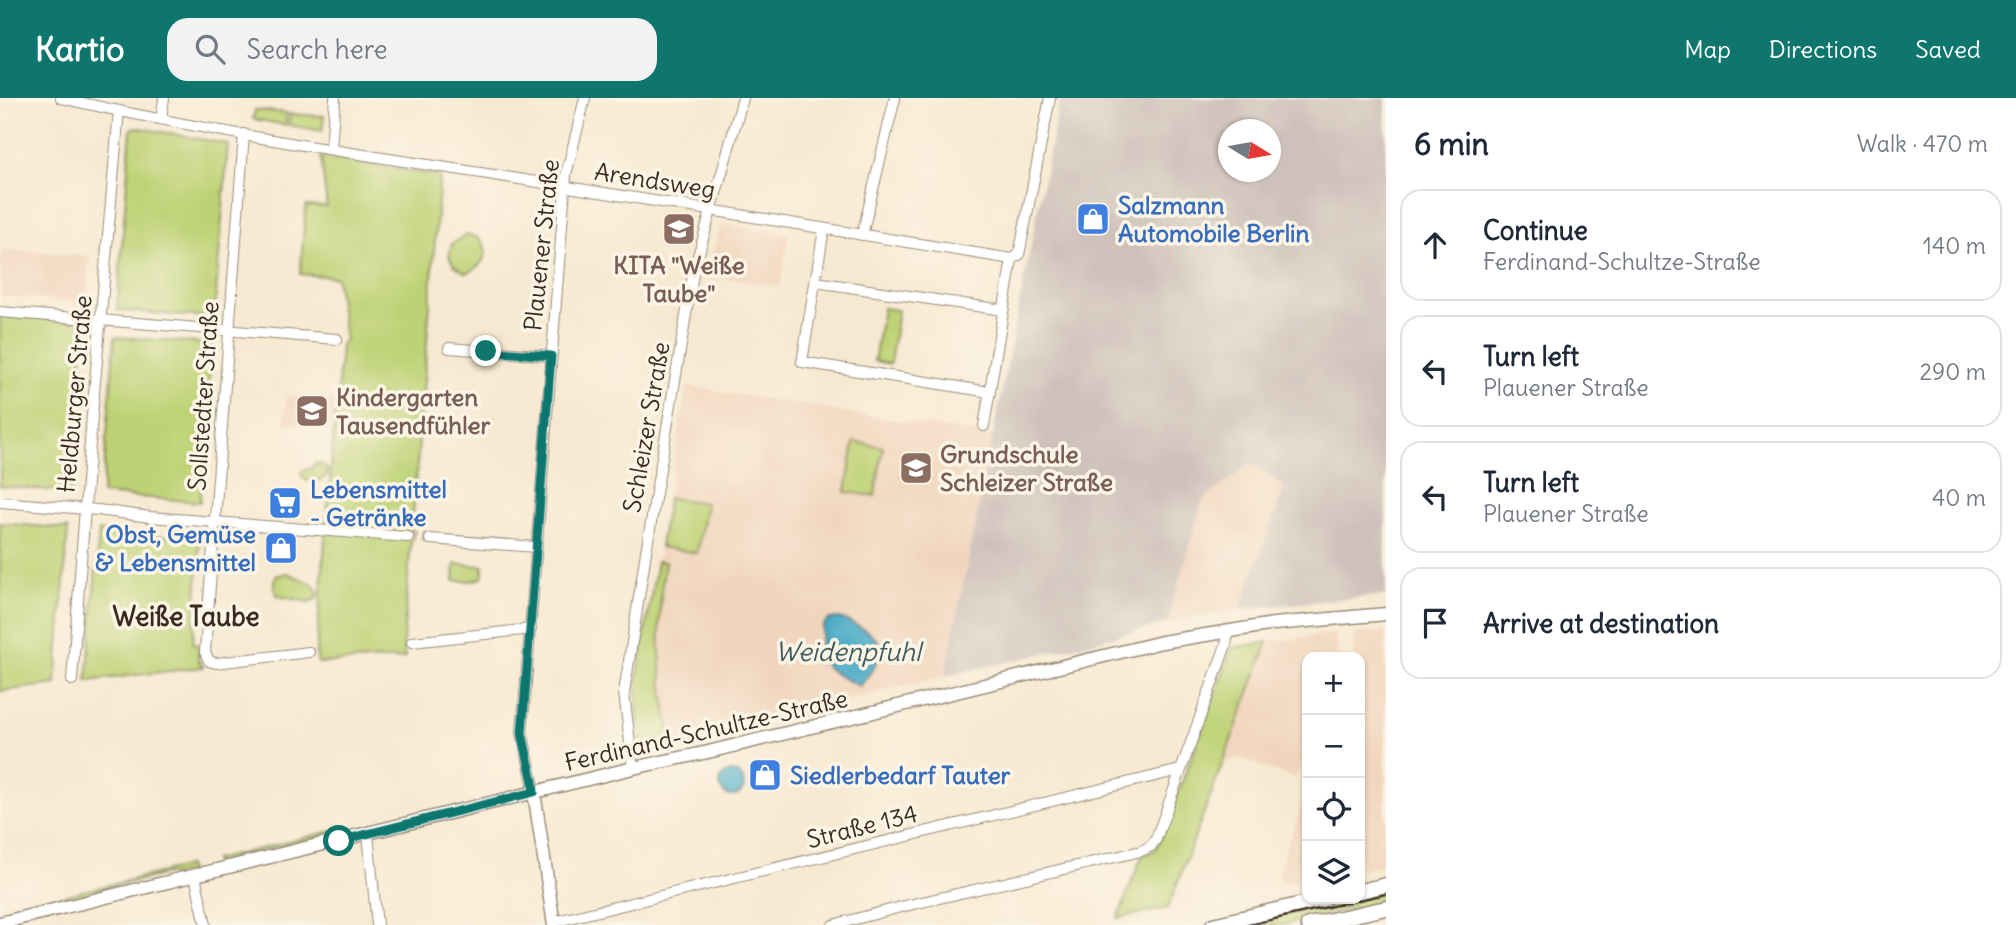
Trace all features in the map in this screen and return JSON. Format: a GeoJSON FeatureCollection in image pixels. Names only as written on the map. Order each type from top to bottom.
{"type":"FeatureCollection","features":[{"type":"Feature","properties":{"kind":"main road"},"geometry":{"type":"LineString","coordinates":[[1365,890],[1386,884]]}},
{"type":"Feature","properties":{"kind":"main road"},"geometry":{"type":"LineString","coordinates":[[1213,925],[1303,904]]}},
{"type":"Feature","properties":{"kind":"main road"},"geometry":{"type":"LineString","coordinates":[[1308,925],[1386,908]]}},
{"type":"Feature","properties":{"kind":"street","name":"Arendsweg"},"geometry":{"type":"LineString","coordinates":[[61,98],[244,134],[565,188],[1015,257]]}},
{"type":"Feature","properties":{"kind":"street"},"geometry":{"type":"LineString","coordinates":[[161,119],[164,98]]}},
{"type":"Feature","properties":{"kind":"street"},"geometry":{"type":"LineString","coordinates":[[331,148],[335,98]]}},
{"type":"Feature","properties":{"kind":"street","name":"Plauener Straße"},"geometry":{"type":"LineString","coordinates":[[554,923],[533,782],[522,733],[565,188],[569,159],[585,98]]}},
{"type":"Feature","properties":{"kind":"street","name":"Schleizer Straße"},"geometry":{"type":"LineString","coordinates":[[633,768],[625,703],[626,672],[693,277],[743,98]]}},
{"type":"Feature","properties":{"kind":"street"},"geometry":{"type":"LineString","coordinates":[[862,235],[895,98]]}},
{"type":"Feature","properties":{"kind":"street"},"geometry":{"type":"LineString","coordinates":[[984,426],[1003,310],[1050,98]]}},
{"type":"Feature","properties":{"kind":"street","name":"Heldburger Straße"},"geometry":{"type":"LineString","coordinates":[[72,680],[119,111]]}},
{"type":"Feature","properties":{"kind":"street","name":"Sollstedter Straße"},"geometry":{"type":"LineString","coordinates":[[244,134],[205,652],[209,661],[216,663],[309,652]]}},
{"type":"Feature","properties":{"kind":"street"},"geometry":{"type":"LineString","coordinates":[[824,229],[802,362],[990,392]]}},
{"type":"Feature","properties":{"kind":"street"},"geometry":{"type":"LineString","coordinates":[[816,282],[1003,310]]}},
{"type":"Feature","properties":{"kind":"street"},"geometry":{"type":"LineString","coordinates":[[0,312],[337,339]]}},
{"type":"Feature","properties":{"kind":"street","name":"Plauener Straße"},"geometry":{"type":"LineString","coordinates":[[449,348],[551,356]]}},
{"type":"Feature","properties":{"kind":"street"},"geometry":{"type":"LineString","coordinates":[[0,502],[149,517],[408,537]]}},
{"type":"Feature","properties":{"kind":"street"},"geometry":{"type":"LineString","coordinates":[[430,539],[536,547]]}},
{"type":"Feature","properties":{"kind":"street","name":"Ferdinand-Schultze-Straße"},"geometry":{"type":"LineString","coordinates":[[0,923],[41,919],[195,876],[534,792],[1161,642],[1287,623],[1386,614]]}},
{"type":"Feature","properties":{"kind":"street"},"geometry":{"type":"LineString","coordinates":[[412,642],[531,629]]}},
{"type":"Feature","properties":{"kind":"street"},"geometry":{"type":"LineString","coordinates":[[833,925],[1141,851],[1151,846],[1156,839],[1228,639],[1228,631]]}},
{"type":"Feature","properties":{"kind":"street","name":"Straße 134"},"geometry":{"type":"LineString","coordinates":[[554,923],[1180,770]]}},
{"type":"Feature","properties":{"kind":"street"},"geometry":{"type":"LineString","coordinates":[[369,834],[377,925]]}},
{"type":"Feature","properties":{"kind":"street"},"geometry":{"type":"LineString","coordinates":[[195,876],[206,925]]}},
{"type":"Feature","properties":{"kind":"shaded area"},"geometry":{"type":"Polygon","coordinates":[[[1060,98],[1386,98],[1386,595],[1240,609],[1285,487],[1251,463],[1203,500],[1167,623],[945,676],[1060,98]]]}},
{"type":"Feature","properties":{"kind":"shaded area"},"geometry":{"type":"Polygon","coordinates":[[[725,224],[789,234],[780,286],[706,276],[720,228],[725,224]]]}},
{"type":"Feature","properties":{"kind":"shaded area"},"geometry":{"type":"Polygon","coordinates":[[[0,249],[90,256],[86,303],[0,296],[0,249]]]}},
{"type":"Feature","properties":{"kind":"shaded area"},"geometry":{"type":"Polygon","coordinates":[[[687,386],[993,436],[945,676],[663,745],[649,748],[641,743],[637,681],[660,547],[697,553],[705,503],[668,498],[687,386]]]}},
{"type":"Feature","properties":{"kind":"shaded area","name":"Kindergarten Tausendfühler"},"geometry":{"type":"Polygon","coordinates":[[[286,396],[339,401],[344,407],[335,427],[284,424],[286,396]]]}},
{"type":"Feature","properties":{"kind":"shaded area"},"geometry":{"type":"Polygon","coordinates":[[[1251,463],[1285,487],[1240,609],[1167,623],[1203,500],[1251,463]]]}},
{"type":"Feature","properties":{"kind":"shaded area"},"geometry":{"type":"Polygon","coordinates":[[[1386,632],[1386,865],[1365,869],[1365,652],[1353,652],[1354,633],[1386,632]]]}},
{"type":"Feature","properties":{"kind":"shaded area"},"geometry":{"type":"Polygon","coordinates":[[[1336,633],[1338,652],[1302,652],[1302,760],[1295,779],[1240,758],[1223,763],[1268,642],[1336,633]]]}},
{"type":"Feature","properties":{"kind":"shaded area"},"geometry":{"type":"Polygon","coordinates":[[[1302,805],[1302,881],[1280,885],[1279,868],[1302,805]]]}},
{"type":"Feature","properties":{"kind":"green space"},"geometry":{"type":"Polygon","coordinates":[[[255,110],[287,113],[285,125],[253,119],[255,110]]]}},
{"type":"Feature","properties":{"kind":"green space"},"geometry":{"type":"Polygon","coordinates":[[[290,114],[324,116],[322,131],[288,125],[290,114]]]}},
{"type":"Feature","properties":{"kind":"green space"},"geometry":{"type":"Polygon","coordinates":[[[135,127],[228,144],[214,318],[117,310],[131,130],[135,127]]]}},
{"type":"Feature","properties":{"kind":"green space"},"geometry":{"type":"Polygon","coordinates":[[[321,157],[440,176],[403,643],[405,658],[318,663],[316,653],[335,415],[344,407],[337,401],[341,344],[345,340],[336,277],[300,274],[306,206],[327,207],[321,157]]]}},
{"type":"Feature","properties":{"kind":"green space"},"geometry":{"type":"Polygon","coordinates":[[[466,235],[480,239],[486,252],[479,265],[466,273],[454,265],[449,256],[452,244],[466,235]]]}},
{"type":"Feature","properties":{"kind":"green space"},"geometry":{"type":"Polygon","coordinates":[[[883,308],[898,310],[890,364],[874,361],[883,308]]]}},
{"type":"Feature","properties":{"kind":"green space"},"geometry":{"type":"Polygon","coordinates":[[[0,316],[85,322],[71,492],[0,486],[0,316]]]}},
{"type":"Feature","properties":{"kind":"green space"},"geometry":{"type":"Polygon","coordinates":[[[115,337],[212,344],[200,502],[102,494],[115,337]]]}},
{"type":"Feature","properties":{"kind":"green space"},"geometry":{"type":"Polygon","coordinates":[[[854,442],[883,447],[875,496],[846,492],[854,442]]]}},
{"type":"Feature","properties":{"kind":"green space"},"geometry":{"type":"Polygon","coordinates":[[[316,463],[326,468],[327,475],[319,480],[305,480],[302,471],[316,463]]]}},
{"type":"Feature","properties":{"kind":"green space"},"geometry":{"type":"Polygon","coordinates":[[[668,498],[706,503],[697,553],[660,547],[668,498]]]}},
{"type":"Feature","properties":{"kind":"green space"},"geometry":{"type":"Polygon","coordinates":[[[0,523],[68,529],[56,684],[0,691],[0,523]]]}},
{"type":"Feature","properties":{"kind":"green space"},"geometry":{"type":"Polygon","coordinates":[[[99,531],[200,539],[193,644],[199,645],[198,659],[203,667],[87,681],[99,531]]]}},
{"type":"Feature","properties":{"kind":"green space"},"geometry":{"type":"Polygon","coordinates":[[[657,561],[665,562],[659,630],[664,698],[672,743],[649,748],[641,743],[637,681],[657,561]]]}},
{"type":"Feature","properties":{"kind":"green space"},"geometry":{"type":"Polygon","coordinates":[[[455,564],[484,566],[482,578],[454,581],[455,564]]]}},
{"type":"Feature","properties":{"kind":"green space"},"geometry":{"type":"Polygon","coordinates":[[[287,573],[313,584],[318,593],[316,599],[309,602],[278,596],[274,586],[276,576],[287,573]]]}},
{"type":"Feature","properties":{"kind":"green space"},"geometry":{"type":"Polygon","coordinates":[[[1268,642],[1168,908],[1118,918],[1142,856],[1155,850],[1161,839],[1232,648],[1268,642]]]}},
{"type":"Feature","properties":{"kind":"green space"},"geometry":{"type":"Polygon","coordinates":[[[348,827],[349,833],[233,858],[230,862],[216,865],[214,860],[348,827]]]}},
{"type":"Feature","properties":{"kind":"green space"},"geometry":{"type":"Polygon","coordinates":[[[188,866],[189,872],[171,876],[167,874],[98,890],[95,895],[47,906],[42,901],[188,866]]]}},
{"type":"Feature","properties":{"kind":"green space"},"geometry":{"type":"Polygon","coordinates":[[[1386,891],[1386,902],[1282,925],[1239,925],[1337,904],[1365,904],[1365,897],[1386,891]]]}},
{"type":"Feature","properties":{"kind":"water","name":"Weidenpfuhl"},"geometry":{"type":"Polygon","coordinates":[[[839,618],[867,631],[879,644],[877,661],[859,686],[834,673],[818,659],[823,625],[830,619],[839,618]]]}},
{"type":"Feature","properties":{"kind":"water"},"geometry":{"type":"Polygon","coordinates":[[[732,772],[741,775],[744,784],[741,793],[732,796],[723,793],[720,784],[723,775],[732,772]]]}},
{"type":"Feature","properties":{"kind":"tunnel"},"geometry":{"type":"LineString","coordinates":[[408,537],[430,539]]}},
{"type":"Feature","properties":{"kind":"tram line"},"geometry":{"type":"LineString","coordinates":[[1248,925],[1386,894]]}},
{"type":"Feature","properties":{"kind":"place","name":"Salzmann Automobile Berlin"},"geometry":{"type":"Point","coordinates":[1093,219]}},
{"type":"Feature","properties":{"kind":"place","name":"KITA \"Weiße Taube\""},"geometry":{"type":"Point","coordinates":[679,229]}},
{"type":"Feature","properties":{"kind":"place","name":"Kindergarten Tausendfühler"},"geometry":{"type":"Point","coordinates":[312,411]}},
{"type":"Feature","properties":{"kind":"place","name":"Grundschule Schleizer Straße"},"geometry":{"type":"Point","coordinates":[916,468]}},
{"type":"Feature","properties":{"kind":"place","name":"Lebensmittel - Getränke"},"geometry":{"type":"Point","coordinates":[285,503]}},
{"type":"Feature","properties":{"kind":"place","name":"Obst, Gemüse & Lebensmittel"},"geometry":{"type":"Point","coordinates":[281,548]}},
{"type":"Feature","properties":{"kind":"place","name":"Siedlerbedarf Tauter"},"geometry":{"type":"Point","coordinates":[765,775]}},
{"type":"Feature","properties":{"kind":"district","name":"Weiße Taube"},"geometry":{"type":"Point","coordinates":[186,616]}},
{"type":"Feature","properties":{"kind":"route"},"geometry":{"type":"LineString","coordinates":[[339,841],[534,792],[522,733],[551,356],[486,351]]}}]}
